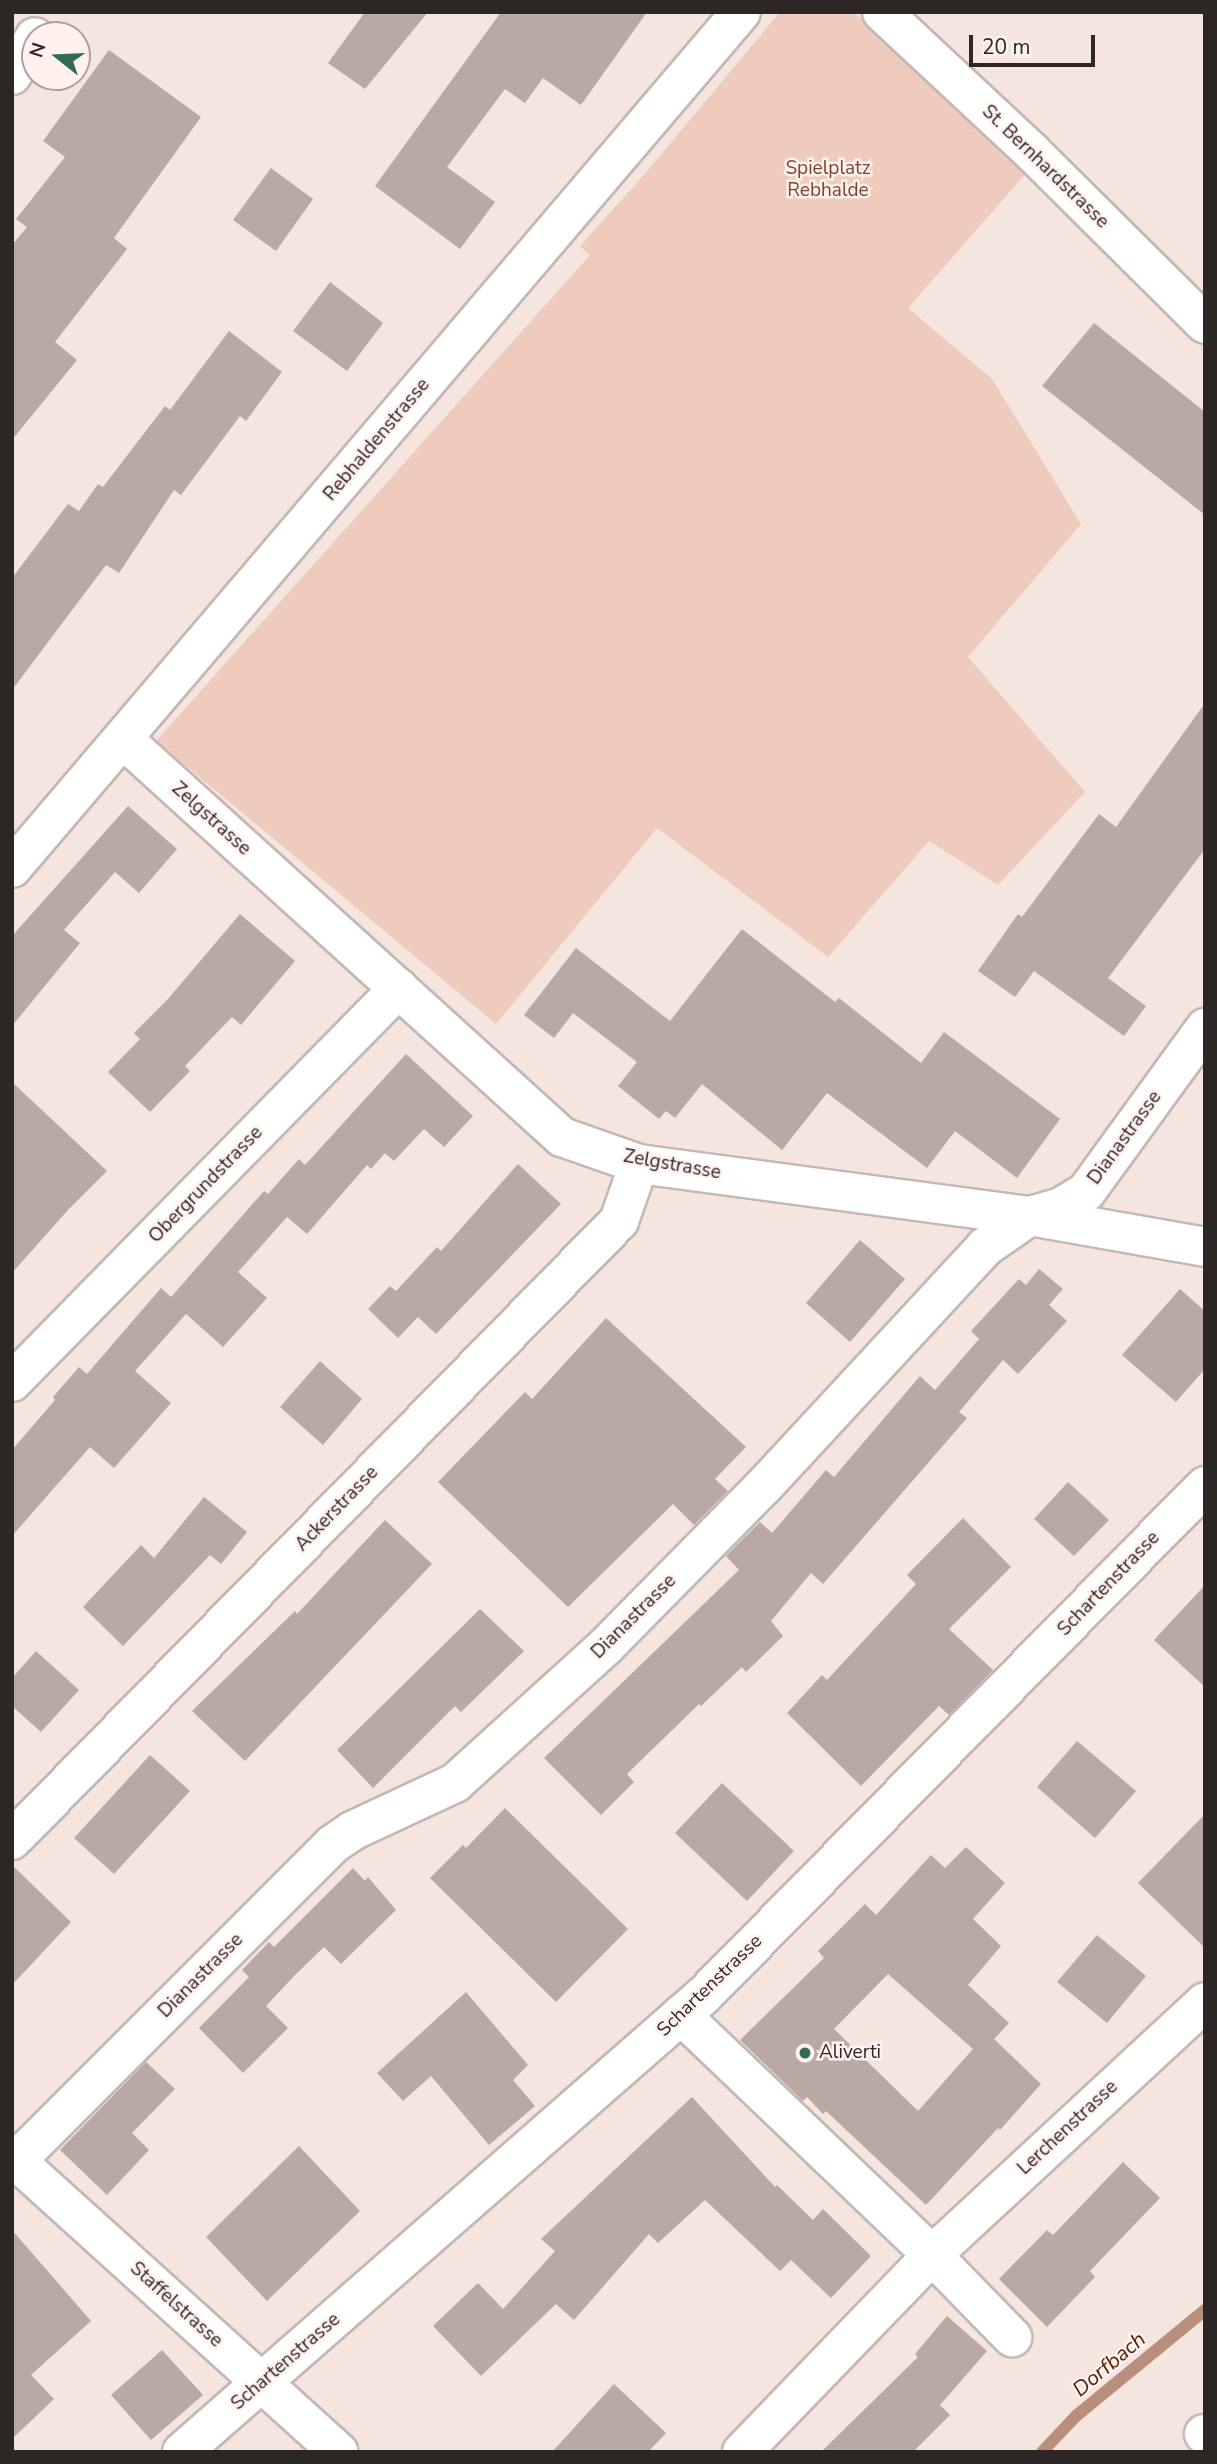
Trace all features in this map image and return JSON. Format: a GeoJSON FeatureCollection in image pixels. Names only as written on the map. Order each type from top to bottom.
{"type":"FeatureCollection","features":[{"type":"Feature","properties":{"kind":"street","name":"Rebhaldenstrasse"},"geometry":{"type":"LineString","coordinates":[[12,868],[741,12]]}},
{"type":"Feature","properties":{"kind":"street","name":"St. Bernhardstrasse"},"geometry":{"type":"LineString","coordinates":[[882,12],[1031,151],[1205,324]]}},
{"type":"Feature","properties":{"kind":"street"},"geometry":{"type":"LineString","coordinates":[[12,75],[21,45]]}},
{"type":"Feature","properties":{"kind":"street","name":"Zelgstrasse"},"geometry":{"type":"LineString","coordinates":[[123,739],[562,1137],[639,1164],[1030,1216],[1205,1247]]}},
{"type":"Feature","properties":{"kind":"street","name":"Obergrundstrasse"},"geometry":{"type":"LineString","coordinates":[[12,1382],[399,988]]}},
{"type":"Feature","properties":{"kind":"street","name":"Dianastrasse"},"geometry":{"type":"LineString","coordinates":[[14,2159],[332,1844],[352,1831],[455,1783],[606,1646],[764,1486],[985,1248],[1030,1216],[1061,1207],[1086,1192],[1205,1028]]}},
{"type":"Feature","properties":{"kind":"street","name":"Ackerstrasse"},"geometry":{"type":"LineString","coordinates":[[12,1840],[619,1221],[639,1164]]}},
{"type":"Feature","properties":{"kind":"street","name":"Schartenstrasse"},"geometry":{"type":"LineString","coordinates":[[182,2452],[681,2015],[1205,1486]]}},
{"type":"Feature","properties":{"kind":"street","name":"Lerchenstrasse"},"geometry":{"type":"LineString","coordinates":[[742,2452],[932,2255],[1205,2002]]}},
{"type":"Feature","properties":{"kind":"street"},"geometry":{"type":"LineString","coordinates":[[681,2015],[932,2255],[1012,2337]]}},
{"type":"Feature","properties":{"kind":"street","name":"Staffelstrasse"},"geometry":{"type":"LineString","coordinates":[[14,2159],[339,2452]]}},
{"type":"Feature","properties":{"kind":"green space","name":"Spielplatz Rebhalde"},"geometry":{"type":"Polygon","coordinates":[[[780,12],[851,12],[880,31],[1029,170],[908,308],[992,379],[1081,524],[968,657],[1085,792],[998,885],[929,841],[828,957],[657,828],[496,1024],[156,741],[590,255],[580,246],[644,175],[780,12]]]}},
{"type":"Feature","properties":{"kind":"building"},"geometry":{"type":"Polygon","coordinates":[[[365,12],[428,12],[365,89],[328,63],[365,12]]]}},
{"type":"Feature","properties":{"kind":"building"},"geometry":{"type":"Polygon","coordinates":[[[501,12],[647,12],[581,105],[543,78],[525,103],[505,89],[447,167],[495,202],[460,249],[375,186],[501,12]]]}},
{"type":"Feature","properties":{"kind":"building"},"geometry":{"type":"Polygon","coordinates":[[[109,50],[201,117],[114,238],[127,249],[55,342],[77,360],[12,440],[12,245],[27,227],[16,219],[65,157],[43,141],[79,91],[91,91],[91,75],[109,50]]]}},
{"type":"Feature","properties":{"kind":"building"},"geometry":{"type":"Polygon","coordinates":[[[271,168],[313,199],[276,251],[233,220],[271,168]]]}},
{"type":"Feature","properties":{"kind":"building"},"geometry":{"type":"Polygon","coordinates":[[[330,282],[383,323],[347,371],[293,331],[330,282]]]}},
{"type":"Feature","properties":{"kind":"building"},"geometry":{"type":"Polygon","coordinates":[[[1094,323],[1205,412],[1205,515],[1042,386],[1094,323]]]}},
{"type":"Feature","properties":{"kind":"building"},"geometry":{"type":"Polygon","coordinates":[[[229,331],[282,372],[246,421],[240,416],[181,495],[174,490],[119,573],[106,565],[12,690],[12,578],[68,504],[79,511],[98,484],[103,487],[165,406],[170,410],[229,331]]]}},
{"type":"Feature","properties":{"kind":"building"},"geometry":{"type":"Polygon","coordinates":[[[1205,703],[1205,849],[1108,978],[1146,1006],[1124,1036],[1034,971],[1015,997],[978,971],[1018,914],[1022,917],[1099,814],[1116,827],[1205,703]]]}},
{"type":"Feature","properties":{"kind":"building"},"geometry":{"type":"Polygon","coordinates":[[[128,806],[177,849],[139,893],[115,872],[64,930],[80,943],[12,1026],[12,936],[128,806]]]}},
{"type":"Feature","properties":{"kind":"building"},"geometry":{"type":"Polygon","coordinates":[[[240,914],[295,961],[241,1025],[232,1017],[185,1066],[190,1071],[150,1112],[108,1072],[140,1039],[134,1033],[168,999],[240,914]]]}},
{"type":"Feature","properties":{"kind":"building"},"geometry":{"type":"Polygon","coordinates":[[[742,929],[835,1002],[839,998],[921,1063],[944,1032],[1060,1119],[1017,1178],[955,1131],[927,1168],[827,1093],[782,1150],[702,1084],[675,1118],[666,1111],[659,1119],[618,1086],[637,1062],[573,1013],[554,1038],[524,1015],[576,948],[670,1021],[742,929]]]}},
{"type":"Feature","properties":{"kind":"building"},"geometry":{"type":"Polygon","coordinates":[[[406,1054],[473,1116],[444,1147],[424,1129],[394,1161],[385,1153],[371,1169],[367,1165],[307,1234],[287,1217],[238,1272],[267,1298],[223,1347],[186,1314],[135,1371],[171,1403],[114,1468],[90,1447],[12,1536],[12,1450],[55,1400],[53,1397],[79,1367],[87,1374],[161,1288],[171,1297],[264,1191],[268,1194],[299,1159],[305,1165],[406,1054]]]}},
{"type":"Feature","properties":{"kind":"building"},"geometry":{"type":"Polygon","coordinates":[[[12,1082],[107,1171],[12,1273],[12,1082]]]}},
{"type":"Feature","properties":{"kind":"building"},"geometry":{"type":"Polygon","coordinates":[[[518,1164],[561,1204],[436,1334],[418,1317],[398,1338],[368,1309],[390,1286],[396,1291],[437,1247],[441,1251],[518,1164]]]}},
{"type":"Feature","properties":{"kind":"building"},"geometry":{"type":"Polygon","coordinates":[[[860,1240],[905,1279],[850,1342],[806,1303],[860,1240]]]}},
{"type":"Feature","properties":{"kind":"building"},"geometry":{"type":"Polygon","coordinates":[[[1039,1269],[1063,1289],[1049,1305],[1067,1321],[1018,1374],[1003,1360],[959,1412],[967,1418],[823,1584],[811,1573],[771,1621],[783,1636],[746,1672],[742,1667],[701,1706],[699,1704],[627,1774],[634,1782],[601,1815],[544,1758],[739,1570],[726,1556],[760,1522],[772,1533],[826,1470],[834,1477],[920,1376],[935,1390],[979,1339],[971,1331],[1019,1279],[1026,1285],[1039,1269]]]}},
{"type":"Feature","properties":{"kind":"building"},"geometry":{"type":"Polygon","coordinates":[[[1180,1289],[1205,1311],[1205,1369],[1176,1402],[1122,1355],[1180,1289]]]}},
{"type":"Feature","properties":{"kind":"building"},"geometry":{"type":"Polygon","coordinates":[[[606,1318],[746,1447],[715,1479],[728,1491],[694,1525],[673,1504],[568,1607],[438,1482],[525,1392],[532,1399],[606,1318]]]}},
{"type":"Feature","properties":{"kind":"building"},"geometry":{"type":"Polygon","coordinates":[[[320,1361],[362,1399],[323,1445],[280,1407],[320,1361]]]}},
{"type":"Feature","properties":{"kind":"building"},"geometry":{"type":"Polygon","coordinates":[[[1068,1482],[1109,1520],[1074,1556],[1034,1519],[1068,1482]]]}},
{"type":"Feature","properties":{"kind":"building"},"geometry":{"type":"Polygon","coordinates":[[[204,1497],[247,1532],[221,1564],[210,1555],[123,1646],[83,1607],[141,1545],[154,1558],[204,1497]]]}},
{"type":"Feature","properties":{"kind":"building"},"geometry":{"type":"Polygon","coordinates":[[[963,1518],[1011,1567],[949,1629],[993,1670],[949,1715],[939,1706],[861,1786],[787,1713],[822,1675],[827,1680],[916,1584],[907,1575],[963,1518]]]}},
{"type":"Feature","properties":{"kind":"building"},"geometry":{"type":"Polygon","coordinates":[[[385,1520],[432,1564],[245,1761],[192,1711],[295,1611],[297,1614],[385,1520]]]}},
{"type":"Feature","properties":{"kind":"building"},"geometry":{"type":"Polygon","coordinates":[[[1205,1585],[1205,1687],[1154,1640],[1205,1585]]]}},
{"type":"Feature","properties":{"kind":"building"},"geometry":{"type":"Polygon","coordinates":[[[480,1609],[524,1651],[461,1712],[455,1706],[373,1788],[337,1750],[480,1609]]]}},
{"type":"Feature","properties":{"kind":"building"},"geometry":{"type":"Polygon","coordinates":[[[36,1651],[79,1690],[41,1732],[12,1706],[12,1678],[36,1651]]]}},
{"type":"Feature","properties":{"kind":"building"},"geometry":{"type":"Polygon","coordinates":[[[1077,1741],[1136,1791],[1095,1838],[1037,1787],[1077,1741]]]}},
{"type":"Feature","properties":{"kind":"building"},"geometry":{"type":"Polygon","coordinates":[[[150,1755],[190,1791],[114,1874],[74,1838],[150,1755]]]}},
{"type":"Feature","properties":{"kind":"building"},"geometry":{"type":"Polygon","coordinates":[[[722,1783],[794,1851],[747,1901],[675,1833],[722,1783]]]}},
{"type":"Feature","properties":{"kind":"building"},"geometry":{"type":"Polygon","coordinates":[[[505,1808],[628,1929],[556,2002],[430,1878],[463,1845],[466,1848],[505,1808]]]}},
{"type":"Feature","properties":{"kind":"building"},"geometry":{"type":"Polygon","coordinates":[[[1205,1814],[1205,1948],[1138,1883],[1205,1814]]]}},
{"type":"Feature","properties":{"kind":"building"},"geometry":{"type":"Polygon","coordinates":[[[966,1847],[1005,1883],[973,1919],[1001,1946],[968,1985],[1009,2023],[994,2039],[1041,2084],[926,2205],[826,2111],[823,2114],[807,2097],[803,2101],[740,2040],[824,1958],[818,1951],[865,1904],[876,1915],[931,1855],[945,1868],[966,1847]],[[888,1974],[834,2029],[918,2111],[973,2049],[888,1974]]]}},
{"type":"Feature","properties":{"kind":"building"},"geometry":{"type":"Polygon","coordinates":[[[12,1865],[71,1922],[12,1985],[12,1865]]]}},
{"type":"Feature","properties":{"kind":"building"},"geometry":{"type":"Polygon","coordinates":[[[353,1868],[365,1881],[368,1877],[396,1910],[341,1964],[324,1947],[295,1975],[266,2006],[288,2028],[243,2073],[199,2028],[249,1977],[242,1970],[269,1942],[274,1947],[353,1868]]]}},
{"type":"Feature","properties":{"kind":"building"},"geometry":{"type":"Polygon","coordinates":[[[1097,1935],[1146,1976],[1107,2023],[1057,1982],[1097,1935]]]}},
{"type":"Feature","properties":{"kind":"building"},"geometry":{"type":"Polygon","coordinates":[[[466,1992],[528,2065],[513,2080],[535,2106],[489,2145],[431,2076],[403,2101],[377,2073],[466,1992]]]}},
{"type":"Feature","properties":{"kind":"building"},"geometry":{"type":"Polygon","coordinates":[[[146,2062],[175,2089],[132,2133],[149,2150],[107,2195],[60,2150],[146,2062]]]}},
{"type":"Feature","properties":{"kind":"building"},"geometry":{"type":"Polygon","coordinates":[[[692,2097],[775,2187],[777,2185],[813,2220],[823,2209],[871,2256],[831,2298],[791,2260],[780,2271],[705,2200],[658,2243],[649,2234],[574,2320],[556,2304],[481,2376],[433,2326],[478,2283],[503,2309],[555,2251],[541,2239],[692,2097]]]}},
{"type":"Feature","properties":{"kind":"building"},"geometry":{"type":"Polygon","coordinates":[[[299,2146],[360,2211],[267,2301],[206,2237],[299,2146]]]}},
{"type":"Feature","properties":{"kind":"building"},"geometry":{"type":"Polygon","coordinates":[[[1123,2162],[1160,2198],[1090,2271],[1095,2277],[1047,2327],[999,2279],[1047,2230],[1053,2235],[1123,2162]]]}},
{"type":"Feature","properties":{"kind":"building"},"geometry":{"type":"Polygon","coordinates":[[[12,2230],[91,2321],[31,2375],[54,2399],[12,2439],[12,2230]]]}},
{"type":"Feature","properties":{"kind":"building"},"geometry":{"type":"Polygon","coordinates":[[[947,2316],[987,2351],[940,2405],[950,2415],[913,2452],[821,2452],[918,2357],[915,2354],[947,2316]]]}},
{"type":"Feature","properties":{"kind":"building"},"geometry":{"type":"Polygon","coordinates":[[[162,2350],[203,2395],[151,2440],[111,2395],[162,2350]]]}},
{"type":"Feature","properties":{"kind":"building"},"geometry":{"type":"Polygon","coordinates":[[[614,2384],[666,2433],[648,2452],[552,2452],[614,2384]]]}},
{"type":"Feature","properties":{"kind":"waterway","name":"Dorfbach"},"geometry":{"type":"LineString","coordinates":[[1042,2452],[1076,2416],[1205,2310]]}},
{"type":"Feature","properties":{"kind":"place","name":"Aliverti"},"geometry":{"type":"Point","coordinates":[805,2053]}}]}
